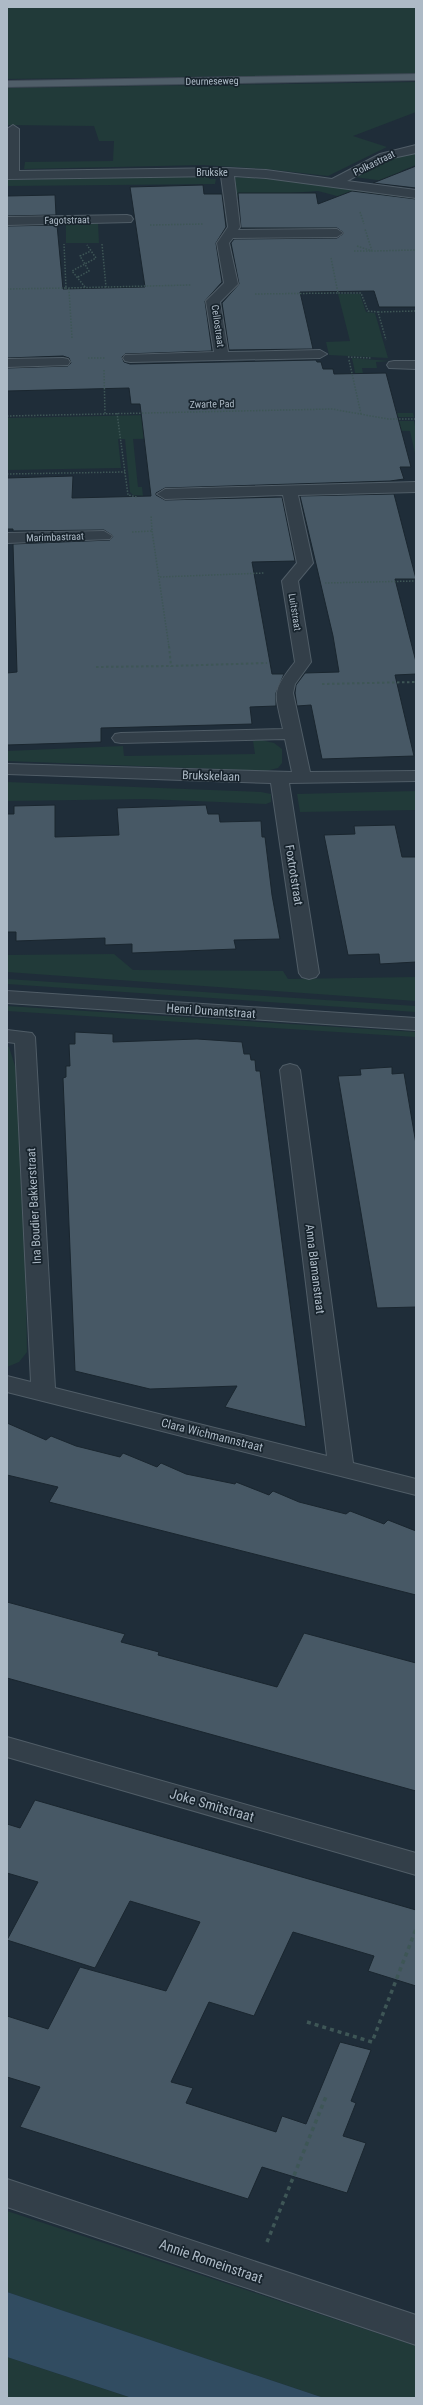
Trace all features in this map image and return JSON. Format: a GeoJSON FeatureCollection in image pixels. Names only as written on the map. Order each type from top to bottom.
{"type":"FeatureCollection","features":[{"type":"Feature","properties":{"kind":"main road","name":"Deurneseweg"},"geometry":{"type":"LineString","coordinates":[[7,84],[416,77]]}},
{"type":"Feature","properties":{"kind":"street"},"geometry":{"type":"LineString","coordinates":[[10,174],[13,129]]}},
{"type":"Feature","properties":{"kind":"street","name":"Polkastraat"},"geometry":{"type":"LineString","coordinates":[[334,183],[400,150],[416,149]]}},
{"type":"Feature","properties":{"kind":"street","name":"Brukske"},"geometry":{"type":"LineString","coordinates":[[10,174],[228,172],[334,183],[416,194]]}},
{"type":"Feature","properties":{"kind":"street","name":"Cellostraat"},"geometry":{"type":"LineString","coordinates":[[222,356],[213,301],[231,284],[223,242],[232,229],[228,172]]}},
{"type":"Feature","properties":{"kind":"street","name":"Fagotstraat"},"geometry":{"type":"LineString","coordinates":[[7,221],[127,219]]}},
{"type":"Feature","properties":{"kind":"street"},"geometry":{"type":"LineString","coordinates":[[232,229],[337,233]]}},
{"type":"Feature","properties":{"kind":"street","name":"Cellostraat"},"geometry":{"type":"LineString","coordinates":[[130,358],[320,354]]}},
{"type":"Feature","properties":{"kind":"street"},"geometry":{"type":"LineString","coordinates":[[7,363],[67,360]]}},
{"type":"Feature","properties":{"kind":"street"},"geometry":{"type":"LineString","coordinates":[[393,362],[416,365]]}},
{"type":"Feature","properties":{"kind":"street"},"geometry":{"type":"LineString","coordinates":[[165,494],[416,487]]}},
{"type":"Feature","properties":{"kind":"street","name":"Luitstraat"},"geometry":{"type":"LineString","coordinates":[[289,490],[304,563],[294,578],[303,662],[290,680],[284,693],[302,778]]}},
{"type":"Feature","properties":{"kind":"street","name":"Marimbastraat"},"geometry":{"type":"LineString","coordinates":[[7,538],[104,536]]}},
{"type":"Feature","properties":{"kind":"street"},"geometry":{"type":"LineString","coordinates":[[121,738],[293,734]]}},
{"type":"Feature","properties":{"kind":"street","name":"Brukskelaan"},"geometry":{"type":"LineString","coordinates":[[7,769],[279,778],[416,776]]}},
{"type":"Feature","properties":{"kind":"street","name":"Foxtrotstraat"},"geometry":{"type":"LineString","coordinates":[[279,778],[309,973]]}},
{"type":"Feature","properties":{"kind":"street","name":"Henri Dunantstraat"},"geometry":{"type":"LineString","coordinates":[[7,997],[416,1024]]}},
{"type":"Feature","properties":{"kind":"street","name":"Ina Boudier Bakkerstraat"},"geometry":{"type":"LineString","coordinates":[[7,1036],[25,1037],[43,1393]]}},
{"type":"Feature","properties":{"kind":"street","name":"Anna Blamanstraat"},"geometry":{"type":"LineString","coordinates":[[290,1070],[341,1468]]}},
{"type":"Feature","properties":{"kind":"street","name":"Clara Wichmannstraat"},"geometry":{"type":"LineString","coordinates":[[7,1384],[416,1487]]}},
{"type":"Feature","properties":{"kind":"street","name":"Joke Smitstraat"},"geometry":{"type":"LineString","coordinates":[[7,1747],[416,1864]]}},
{"type":"Feature","properties":{"kind":"street","name":"Annie Romeinstraat"},"geometry":{"type":"LineString","coordinates":[[7,2193],[416,2330]]}},
{"type":"Feature","properties":{"kind":"path"},"geometry":{"type":"LineString","coordinates":[[100,219],[106,287]]}},
{"type":"Feature","properties":{"kind":"path"},"geometry":{"type":"LineString","coordinates":[[62,220],[66,288],[69,290],[67,360],[130,358]]}},
{"type":"Feature","properties":{"kind":"path"},"geometry":{"type":"LineString","coordinates":[[85,288],[72,271],[96,258],[83,239],[93,232],[94,228],[86,220]]}},
{"type":"Feature","properties":{"kind":"path"},"geometry":{"type":"LineString","coordinates":[[149,225],[232,229]]}},
{"type":"Feature","properties":{"kind":"path"},"geometry":{"type":"LineString","coordinates":[[322,233],[372,251],[416,250]]}},
{"type":"Feature","properties":{"kind":"path"},"geometry":{"type":"LineString","coordinates":[[322,233],[331,255],[338,293]]}},
{"type":"Feature","properties":{"kind":"path"},"geometry":{"type":"LineString","coordinates":[[78,277],[89,271],[80,256],[91,251]]}},
{"type":"Feature","properties":{"kind":"path"},"geometry":{"type":"LineString","coordinates":[[7,290],[203,285],[243,295],[361,292],[368,311],[416,311]]}},
{"type":"Feature","properties":{"kind":"path"},"geometry":{"type":"LineString","coordinates":[[320,354],[323,357],[348,357],[393,362],[378,312]]}},
{"type":"Feature","properties":{"kind":"path"},"geometry":{"type":"LineString","coordinates":[[348,357],[361,414]]}},
{"type":"Feature","properties":{"kind":"path"},"geometry":{"type":"LineString","coordinates":[[104,358],[105,414]]}},
{"type":"Feature","properties":{"kind":"path","name":"Zwarte Pad"},"geometry":{"type":"LineString","coordinates":[[7,416],[332,409],[388,419],[416,420]]}},
{"type":"Feature","properties":{"kind":"path"},"geometry":{"type":"LineString","coordinates":[[117,414],[128,495],[149,499],[165,494]]}},
{"type":"Feature","properties":{"kind":"path"},"geometry":{"type":"LineString","coordinates":[[7,474],[125,472]]}},
{"type":"Feature","properties":{"kind":"path"},"geometry":{"type":"LineString","coordinates":[[149,499],[157,577],[160,577],[171,666]]}},
{"type":"Feature","properties":{"kind":"path"},"geometry":{"type":"LineString","coordinates":[[104,536],[152,530]]}},
{"type":"Feature","properties":{"kind":"path"},"geometry":{"type":"LineString","coordinates":[[160,577],[416,581]]}},
{"type":"Feature","properties":{"kind":"path"},"geometry":{"type":"LineString","coordinates":[[96,667],[273,663],[275,673],[290,680],[416,682]]}},
{"type":"Feature","properties":{"kind":"path"},"geometry":{"type":"LineString","coordinates":[[307,2022],[372,2042],[416,1929]]}},
{"type":"Feature","properties":{"kind":"path"},"geometry":{"type":"LineString","coordinates":[[253,2275],[327,2094]]}},
{"type":"Feature","properties":{"kind":"green space"},"geometry":{"type":"Polygon","coordinates":[[[7,7],[416,7],[416,74],[7,79],[7,7]]]}},
{"type":"Feature","properties":{"kind":"green space"},"geometry":{"type":"Polygon","coordinates":[[[416,82],[416,112],[353,136],[387,147],[328,176],[266,169],[203,165],[24,169],[25,162],[113,161],[114,141],[99,141],[94,126],[7,125],[7,88],[416,82]]]}},
{"type":"Feature","properties":{"kind":"green space"},"geometry":{"type":"Polygon","coordinates":[[[416,152],[416,165],[401,171],[416,185],[354,177],[394,156],[416,152]]]}},
{"type":"Feature","properties":{"kind":"green space"},"geometry":{"type":"Polygon","coordinates":[[[210,176],[209,179],[216,179],[215,184],[7,186],[7,180],[210,176]]]}},
{"type":"Feature","properties":{"kind":"green space"},"geometry":{"type":"Polygon","coordinates":[[[231,177],[270,179],[416,198],[416,207],[352,200],[318,191],[237,197],[231,177]]]}},
{"type":"Feature","properties":{"kind":"green space"},"geometry":{"type":"Polygon","coordinates":[[[66,223],[98,223],[99,243],[66,243],[66,223]]]}},
{"type":"Feature","properties":{"kind":"green space"},"geometry":{"type":"Polygon","coordinates":[[[338,294],[360,294],[366,312],[375,313],[388,358],[329,355],[326,342],[350,341],[338,294]]]}},
{"type":"Feature","properties":{"kind":"green space"},"geometry":{"type":"Polygon","coordinates":[[[352,358],[390,361],[376,362],[377,368],[362,368],[367,395],[374,413],[413,413],[414,417],[385,417],[363,411],[352,358]]]}},
{"type":"Feature","properties":{"kind":"green space"},"geometry":{"type":"Polygon","coordinates":[[[335,411],[372,421],[414,421],[416,431],[416,458],[410,431],[267,430],[242,437],[133,439],[138,487],[142,487],[143,496],[133,495],[130,492],[125,439],[118,439],[121,468],[7,470],[7,418],[335,411]]]}},
{"type":"Feature","properties":{"kind":"green space"},"geometry":{"type":"Polygon","coordinates":[[[261,740],[274,743],[282,749],[282,763],[278,768],[266,771],[7,761],[7,751],[123,746],[124,756],[255,754],[253,741],[261,740]]]}},
{"type":"Feature","properties":{"kind":"green space"},"geometry":{"type":"Polygon","coordinates":[[[7,782],[261,792],[271,794],[271,802],[266,804],[146,799],[7,801],[7,782]]]}},
{"type":"Feature","properties":{"kind":"green space"},"geometry":{"type":"Polygon","coordinates":[[[416,791],[416,810],[300,812],[297,794],[416,791]]]}},
{"type":"Feature","properties":{"kind":"green space"},"geometry":{"type":"Polygon","coordinates":[[[114,954],[133,970],[283,971],[288,979],[416,977],[416,1001],[7,972],[7,955],[114,954]]]}},
{"type":"Feature","properties":{"kind":"green space"},"geometry":{"type":"Polygon","coordinates":[[[7,979],[416,1006],[416,1012],[7,984],[7,979]]]}},
{"type":"Feature","properties":{"kind":"green space"},"geometry":{"type":"Polygon","coordinates":[[[7,1006],[416,1032],[416,1037],[7,1011],[7,1006]]]}},
{"type":"Feature","properties":{"kind":"green space"},"geometry":{"type":"Polygon","coordinates":[[[7,1046],[9,1047],[22,1088],[27,1352],[19,1362],[7,1367],[7,1046]]]}},
{"type":"Feature","properties":{"kind":"green space"},"geometry":{"type":"Polygon","coordinates":[[[7,2211],[416,2346],[416,2398],[324,2398],[7,2292],[7,2211]]]}},
{"type":"Feature","properties":{"kind":"green space"},"geometry":{"type":"Polygon","coordinates":[[[7,2357],[132,2398],[7,2398],[7,2357]]]}},
{"type":"Feature","properties":{"kind":"water"},"geometry":{"type":"Polygon","coordinates":[[[7,2292],[324,2398],[132,2398],[7,2357],[7,2292]]]}},
{"type":"Feature","properties":{"kind":"building"},"geometry":{"type":"Polygon","coordinates":[[[416,166],[416,188],[373,183],[416,166]]]}},
{"type":"Feature","properties":{"kind":"building"},"geometry":{"type":"Polygon","coordinates":[[[203,185],[204,194],[222,194],[226,227],[216,243],[222,282],[205,301],[212,351],[125,354],[122,357],[124,362],[130,364],[316,360],[317,362],[321,362],[323,369],[333,369],[334,374],[386,373],[411,467],[400,467],[404,479],[390,481],[165,488],[156,493],[156,495],[165,500],[282,497],[295,561],[252,562],[272,674],[284,674],[276,693],[276,706],[250,707],[252,724],[101,728],[101,742],[7,745],[7,673],[17,672],[13,544],[110,540],[113,536],[104,530],[13,531],[13,529],[7,529],[7,478],[73,476],[72,498],[151,496],[140,404],[131,404],[129,388],[7,391],[7,368],[68,366],[71,363],[69,358],[63,356],[7,358],[7,226],[57,225],[63,289],[145,287],[130,187],[203,185]]]}},
{"type":"Feature","properties":{"kind":"building"},"geometry":{"type":"Polygon","coordinates":[[[352,191],[416,199],[416,307],[379,307],[374,291],[300,292],[313,349],[229,350],[222,303],[239,284],[231,243],[234,239],[337,238],[344,233],[337,228],[241,228],[238,193],[316,193],[318,204],[352,191]]]}},
{"type":"Feature","properties":{"kind":"building"},"geometry":{"type":"Polygon","coordinates":[[[55,195],[56,215],[7,216],[7,196],[55,195]]]}},
{"type":"Feature","properties":{"kind":"building"},"geometry":{"type":"Polygon","coordinates":[[[394,494],[416,579],[395,579],[416,662],[416,674],[395,675],[414,756],[322,759],[311,705],[297,706],[295,693],[296,685],[305,673],[339,672],[333,636],[300,496],[394,494]]]}},
{"type":"Feature","properties":{"kind":"building"},"geometry":{"type":"Polygon","coordinates":[[[55,805],[55,837],[119,835],[117,808],[206,805],[208,814],[219,814],[220,822],[261,821],[262,837],[265,837],[272,895],[280,939],[234,940],[236,949],[132,953],[132,944],[105,945],[105,938],[16,941],[16,932],[7,932],[7,814],[14,814],[14,806],[55,805]]]}},
{"type":"Feature","properties":{"kind":"building"},"geometry":{"type":"Polygon","coordinates":[[[395,825],[402,857],[416,857],[416,962],[380,964],[379,954],[348,955],[324,835],[355,834],[354,826],[395,825]]]}},
{"type":"Feature","properties":{"kind":"building"},"geometry":{"type":"Polygon","coordinates":[[[75,1032],[113,1034],[113,1042],[197,1039],[242,1042],[244,1054],[250,1054],[251,1060],[255,1060],[256,1071],[260,1071],[306,1427],[225,1407],[237,1386],[150,1389],[75,1371],[63,1078],[66,1077],[66,1066],[70,1066],[69,1044],[75,1044],[75,1032]]]}},
{"type":"Feature","properties":{"kind":"building"},"geometry":{"type":"Polygon","coordinates":[[[392,1067],[392,1074],[404,1073],[416,1144],[416,1307],[377,1308],[338,1076],[361,1075],[360,1069],[392,1067]]]}},
{"type":"Feature","properties":{"kind":"building"},"geometry":{"type":"Polygon","coordinates":[[[7,1423],[46,1440],[51,1436],[76,1446],[120,1457],[123,1453],[157,1467],[161,1463],[186,1474],[235,1484],[236,1482],[269,1495],[273,1491],[299,1502],[346,1514],[350,1511],[384,1524],[388,1520],[416,1531],[416,1595],[49,1502],[58,1487],[7,1475],[7,1423]]]}},
{"type":"Feature","properties":{"kind":"building"},"geometry":{"type":"Polygon","coordinates":[[[7,1602],[125,1634],[121,1642],[159,1652],[158,1655],[277,1687],[304,1633],[416,1663],[416,1791],[7,1678],[7,1602]]]}},
{"type":"Feature","properties":{"kind":"building"},"geometry":{"type":"Polygon","coordinates":[[[35,1800],[416,1910],[416,1986],[368,1971],[374,1956],[293,1932],[254,2016],[209,2002],[171,2082],[193,2088],[186,2103],[276,2132],[282,2116],[306,2124],[340,2042],[371,2050],[351,2101],[356,2103],[343,2136],[366,2143],[347,2193],[262,2167],[248,2199],[20,2127],[40,2087],[7,2077],[7,2016],[48,2029],[80,1967],[166,1991],[200,1922],[130,1901],[95,1968],[7,1940],[38,1882],[7,1873],[7,1824],[20,1828],[35,1800]]]}}]}
